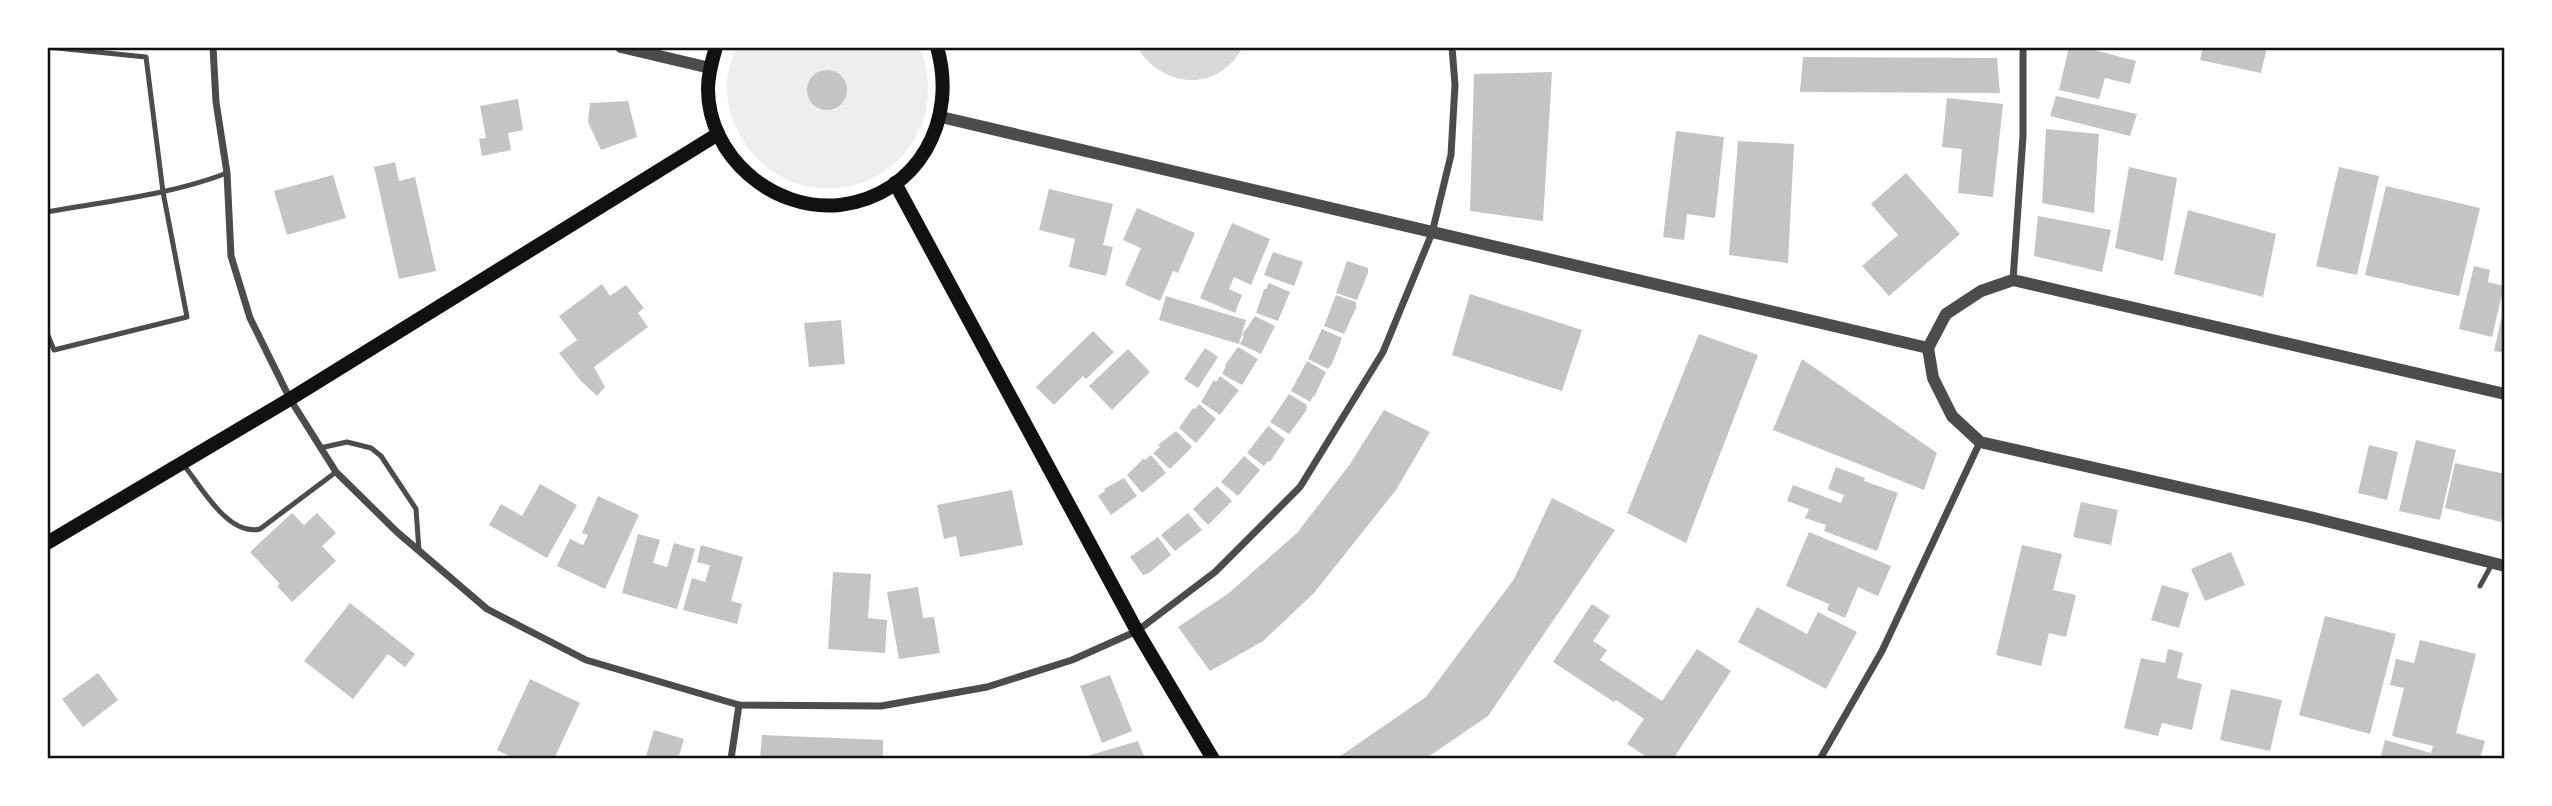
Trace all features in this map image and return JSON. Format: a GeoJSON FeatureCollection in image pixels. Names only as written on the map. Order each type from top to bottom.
{"type":"FeatureCollection","features":[{"type":"Feature","properties":{"kind":"main road"},"geometry":{"type":"LineString","coordinates":[[716,47],[710,68],[708,91],[711,113],[718,134],[733,160],[755,181],[781,196],[810,204],[840,205],[869,197],[895,183],[924,154],[941,117],[943,67],[937,47]]}},
{"type":"Feature","properties":{"kind":"main road"},"geometry":{"type":"LineString","coordinates":[[47,543],[290,399],[718,134]]}},
{"type":"Feature","properties":{"kind":"main road"},"geometry":{"type":"LineString","coordinates":[[895,183],[1137,631],[1213,759]]}},
{"type":"Feature","properties":{"kind":"street"},"geometry":{"type":"LineString","coordinates":[[213,47],[216,102],[227,173],[231,256],[250,318],[290,399],[336,472],[419,551],[487,609],[586,660],[739,705],[881,706],[987,687],[1072,660],[1137,631],[1215,572],[1300,487],[1383,352],[1432,233],[1451,155],[1455,85],[1451,47]]}},
{"type":"Feature","properties":{"kind":"street"},"geometry":{"type":"LineString","coordinates":[[621,47],[710,68]]}},
{"type":"Feature","properties":{"kind":"street"},"geometry":{"type":"LineString","coordinates":[[2013,280],[2022,136],[2023,47]]}},
{"type":"Feature","properties":{"kind":"street"},"geometry":{"type":"LineString","coordinates":[[941,117],[1928,348]]}},
{"type":"Feature","properties":{"kind":"street"},"geometry":{"type":"LineString","coordinates":[[2501,562],[2309,523],[1980,442],[1952,416],[1933,378],[1928,348],[1946,314],[1981,291],[2013,280],[2505,394]]}},
{"type":"Feature","properties":{"kind":"street"},"geometry":{"type":"LineString","coordinates":[[1820,759],[1882,651],[1980,442]]}},
{"type":"Feature","properties":{"kind":"street"},"geometry":{"type":"LineString","coordinates":[[731,759],[739,705]]}},
{"type":"Feature","properties":{"kind":"lane"},"geometry":{"type":"LineString","coordinates":[[47,47],[146,57],[163,192],[187,317],[54,350],[47,333]]}},
{"type":"Feature","properties":{"kind":"lane"},"geometry":{"type":"LineString","coordinates":[[47,212],[163,192],[227,173]]}},
{"type":"Feature","properties":{"kind":"lane"},"geometry":{"type":"LineString","coordinates":[[320,448],[347,442],[371,448],[381,456],[407,491],[416,509],[419,551]]}},
{"type":"Feature","properties":{"kind":"lane"},"geometry":{"type":"LineString","coordinates":[[183,464],[224,517],[240,528],[252,531],[260,529],[336,472]]}},
{"type":"Feature","properties":{"kind":"lane"},"geometry":{"type":"LineString","coordinates":[[2480,586],[2501,562]]}},
{"type":"Feature","properties":{"kind":"shaded area"},"geometry":{"type":"Polygon","coordinates":[[[736,47],[919,47],[928,81],[925,115],[910,146],[888,168],[862,182],[833,188],[804,185],[777,174],[753,154],[735,125],[727,86],[736,47]]]}},
{"type":"Feature","properties":{"kind":"shaded area"},"geometry":{"type":"Polygon","coordinates":[[[1137,47],[1243,47],[1220,72],[1190,80],[1175,78],[1161,71],[1148,61],[1137,47]]]}},
{"type":"Feature","properties":{"kind":"building"},"geometry":{"type":"Polygon","coordinates":[[[2069,47],[2094,47],[2094,50],[2136,61],[2130,84],[2105,78],[2099,99],[2059,90],[2069,47]]]}},
{"type":"Feature","properties":{"kind":"building"},"geometry":{"type":"Polygon","coordinates":[[[2203,47],[2267,47],[2261,73],[2200,60],[2203,47]]]}},
{"type":"Feature","properties":{"kind":"building"},"geometry":{"type":"Polygon","coordinates":[[[1803,57],[1997,58],[2000,93],[1800,92],[1803,57]]]}},
{"type":"Feature","properties":{"kind":"building"},"geometry":{"type":"Polygon","coordinates":[[[827,70],[835,71],[841,76],[846,82],[846,98],[841,104],[835,109],[827,110],[819,109],[813,104],[808,98],[807,90],[808,82],[813,76],[819,71],[827,70]]]}},
{"type":"Feature","properties":{"kind":"building"},"geometry":{"type":"Polygon","coordinates":[[[1552,72],[1543,221],[1470,211],[1474,74],[1552,72]]]}},
{"type":"Feature","properties":{"kind":"building"},"geometry":{"type":"Polygon","coordinates":[[[2056,96],[2137,114],[2130,136],[2050,116],[2056,96]]]}},
{"type":"Feature","properties":{"kind":"building"},"geometry":{"type":"Polygon","coordinates":[[[1947,98],[2003,104],[1993,197],[1958,193],[1962,149],[1942,147],[1947,98]]]}},
{"type":"Feature","properties":{"kind":"building"},"geometry":{"type":"Polygon","coordinates":[[[518,99],[523,130],[508,133],[511,150],[482,156],[479,139],[486,138],[480,106],[518,99]]]}},
{"type":"Feature","properties":{"kind":"building"},"geometry":{"type":"Polygon","coordinates":[[[628,101],[637,137],[601,150],[588,122],[590,103],[628,101]]]}},
{"type":"Feature","properties":{"kind":"building"},"geometry":{"type":"Polygon","coordinates":[[[2046,129],[2099,134],[2094,213],[2042,203],[2046,129]]]}},
{"type":"Feature","properties":{"kind":"building"},"geometry":{"type":"Polygon","coordinates":[[[1676,131],[1724,137],[1715,218],[1687,214],[1684,240],[1663,237],[1676,131]]]}},
{"type":"Feature","properties":{"kind":"building"},"geometry":{"type":"Polygon","coordinates":[[[1738,141],[1794,144],[1788,263],[1729,255],[1738,141]]]}},
{"type":"Feature","properties":{"kind":"building"},"geometry":{"type":"Polygon","coordinates":[[[395,162],[399,181],[415,177],[436,271],[399,279],[374,167],[395,162]]]}},
{"type":"Feature","properties":{"kind":"building"},"geometry":{"type":"Polygon","coordinates":[[[2129,167],[2177,178],[2163,261],[2115,248],[2129,167]]]}},
{"type":"Feature","properties":{"kind":"building"},"geometry":{"type":"Polygon","coordinates":[[[2339,167],[2379,176],[2357,275],[2316,266],[2339,167]]]}},
{"type":"Feature","properties":{"kind":"building"},"geometry":{"type":"Polygon","coordinates":[[[1906,173],[1960,234],[1889,296],[1862,266],[1898,235],[1871,204],[1906,173]]]}},
{"type":"Feature","properties":{"kind":"building"},"geometry":{"type":"Polygon","coordinates":[[[333,175],[346,218],[287,235],[274,191],[333,175]]]}},
{"type":"Feature","properties":{"kind":"building"},"geometry":{"type":"Polygon","coordinates":[[[2386,186],[2480,208],[2459,296],[2365,275],[2386,186]]]}},
{"type":"Feature","properties":{"kind":"building"},"geometry":{"type":"Polygon","coordinates":[[[1049,189],[1113,204],[1103,245],[1113,247],[1106,276],[1069,267],[1075,239],[1039,230],[1049,189]]]}},
{"type":"Feature","properties":{"kind":"building"},"geometry":{"type":"Polygon","coordinates":[[[1137,208],[1195,233],[1178,273],[1173,271],[1160,301],[1125,285],[1141,248],[1123,240],[1137,208]]]}},
{"type":"Feature","properties":{"kind":"building"},"geometry":{"type":"Polygon","coordinates":[[[2188,210],[2276,234],[2263,297],[2174,274],[2188,210]]]}},
{"type":"Feature","properties":{"kind":"building"},"geometry":{"type":"Polygon","coordinates":[[[2038,216],[2111,230],[2102,272],[2034,256],[2038,216]]]}},
{"type":"Feature","properties":{"kind":"building"},"geometry":{"type":"Polygon","coordinates":[[[1232,223],[1270,239],[1251,285],[1234,277],[1229,289],[1242,295],[1235,313],[1200,298],[1232,223]]]}},
{"type":"Feature","properties":{"kind":"building"},"geometry":{"type":"Polygon","coordinates":[[[1273,252],[1303,262],[1294,286],[1264,275],[1273,252]]]}},
{"type":"Feature","properties":{"kind":"building"},"geometry":{"type":"Polygon","coordinates":[[[1347,261],[1368,268],[1357,300],[1336,293],[1347,261]]]}},
{"type":"Feature","properties":{"kind":"building"},"geometry":{"type":"Polygon","coordinates":[[[2474,266],[2490,270],[2488,282],[2504,286],[2492,337],[2459,329],[2474,266]]]}},
{"type":"Feature","properties":{"kind":"building"},"geometry":{"type":"Polygon","coordinates":[[[1269,283],[1290,292],[1278,321],[1256,313],[1264,289],[1269,283]]]}},
{"type":"Feature","properties":{"kind":"building"},"geometry":{"type":"Polygon","coordinates":[[[602,284],[610,296],[626,285],[644,308],[638,313],[648,327],[594,367],[605,387],[597,396],[559,353],[577,340],[559,316],[602,284]]]}},
{"type":"Feature","properties":{"kind":"building"},"geometry":{"type":"Polygon","coordinates":[[[1470,294],[1582,330],[1562,391],[1452,355],[1470,294]]]}},
{"type":"Feature","properties":{"kind":"building"},"geometry":{"type":"Polygon","coordinates":[[[1336,295],[1356,302],[1356,308],[1344,334],[1324,326],[1336,295]]]}},
{"type":"Feature","properties":{"kind":"building"},"geometry":{"type":"Polygon","coordinates":[[[1166,296],[1246,320],[1239,344],[1159,320],[1166,296]]]}},
{"type":"Feature","properties":{"kind":"building"},"geometry":{"type":"Polygon","coordinates":[[[2505,307],[2505,353],[2494,351],[2505,307]]]}},
{"type":"Feature","properties":{"kind":"building"},"geometry":{"type":"Polygon","coordinates":[[[1255,316],[1275,326],[1261,354],[1240,344],[1244,336],[1242,335],[1255,316]]]}},
{"type":"Feature","properties":{"kind":"building"},"geometry":{"type":"Polygon","coordinates":[[[841,320],[845,364],[809,367],[804,323],[841,320]]]}},
{"type":"Feature","properties":{"kind":"building"},"geometry":{"type":"Polygon","coordinates":[[[1322,329],[1342,338],[1328,369],[1308,359],[1322,329]]]}},
{"type":"Feature","properties":{"kind":"building"},"geometry":{"type":"Polygon","coordinates":[[[1093,331],[1114,352],[1086,379],[1083,376],[1054,405],[1036,387],[1093,331]]]}},
{"type":"Feature","properties":{"kind":"building"},"geometry":{"type":"Polygon","coordinates":[[[1699,334],[1758,355],[1686,543],[1627,513],[1699,334]]]}},
{"type":"Feature","properties":{"kind":"building"},"geometry":{"type":"Polygon","coordinates":[[[1238,347],[1258,359],[1242,385],[1222,374],[1238,347]]]}},
{"type":"Feature","properties":{"kind":"building"},"geometry":{"type":"Polygon","coordinates":[[[1205,348],[1218,357],[1198,388],[1184,379],[1205,348]]]}},
{"type":"Feature","properties":{"kind":"building"},"geometry":{"type":"Polygon","coordinates":[[[1128,349],[1150,372],[1112,410],[1089,386],[1128,349]]]}},
{"type":"Feature","properties":{"kind":"building"},"geometry":{"type":"Polygon","coordinates":[[[1802,359],[1937,453],[1924,490],[1773,430],[1802,359]]]}},
{"type":"Feature","properties":{"kind":"building"},"geometry":{"type":"Polygon","coordinates":[[[1307,361],[1326,372],[1310,402],[1291,391],[1307,361]]]}},
{"type":"Feature","properties":{"kind":"building"},"geometry":{"type":"Polygon","coordinates":[[[1220,376],[1239,390],[1220,415],[1201,402],[1214,380],[1216,382],[1220,376]]]}},
{"type":"Feature","properties":{"kind":"building"},"geometry":{"type":"Polygon","coordinates":[[[1289,394],[1307,405],[1306,411],[1289,434],[1270,422],[1289,394]]]}},
{"type":"Feature","properties":{"kind":"building"},"geometry":{"type":"Polygon","coordinates":[[[1199,404],[1216,419],[1196,443],[1179,428],[1199,404]]]}},
{"type":"Feature","properties":{"kind":"building"},"geometry":{"type":"Polygon","coordinates":[[[1384,410],[1430,432],[1396,490],[1314,593],[1263,641],[1210,671],[1178,627],[1229,593],[1297,533],[1350,464],[1384,410]]]}},
{"type":"Feature","properties":{"kind":"building"},"geometry":{"type":"Polygon","coordinates":[[[1268,426],[1285,439],[1270,462],[1264,466],[1247,453],[1268,426]]]}},
{"type":"Feature","properties":{"kind":"building"},"geometry":{"type":"Polygon","coordinates":[[[1176,431],[1192,447],[1170,469],[1153,453],[1160,447],[1158,445],[1176,431]]]}},
{"type":"Feature","properties":{"kind":"building"},"geometry":{"type":"Polygon","coordinates":[[[2416,440],[2456,450],[2440,520],[2399,511],[2416,440]]]}},
{"type":"Feature","properties":{"kind":"building"},"geometry":{"type":"Polygon","coordinates":[[[2369,445],[2398,452],[2387,500],[2358,493],[2369,445]]]}},
{"type":"Feature","properties":{"kind":"building"},"geometry":{"type":"Polygon","coordinates":[[[1151,455],[1166,473],[1142,493],[1127,475],[1144,458],[1145,460],[1151,455]]]}},
{"type":"Feature","properties":{"kind":"building"},"geometry":{"type":"Polygon","coordinates":[[[1244,456],[1260,470],[1238,496],[1221,482],[1244,456]]]}},
{"type":"Feature","properties":{"kind":"building"},"geometry":{"type":"Polygon","coordinates":[[[2455,463],[2505,474],[2505,507],[2501,522],[2445,508],[2455,463]]]}},
{"type":"Feature","properties":{"kind":"building"},"geometry":{"type":"Polygon","coordinates":[[[1836,467],[1898,493],[1877,551],[1824,531],[1826,525],[1805,518],[1809,509],[1787,501],[1793,485],[1841,503],[1844,495],[1828,489],[1836,467]]]}},
{"type":"Feature","properties":{"kind":"building"},"geometry":{"type":"Polygon","coordinates":[[[1124,478],[1137,496],[1111,515],[1098,496],[1104,489],[1124,478]]]}},
{"type":"Feature","properties":{"kind":"building"},"geometry":{"type":"Polygon","coordinates":[[[540,484],[577,505],[547,558],[489,525],[501,504],[522,516],[540,484]]]}},
{"type":"Feature","properties":{"kind":"building"},"geometry":{"type":"Polygon","coordinates":[[[1217,486],[1232,501],[1208,525],[1193,509],[1217,486]]]}},
{"type":"Feature","properties":{"kind":"building"},"geometry":{"type":"Polygon","coordinates":[[[1012,490],[1023,545],[960,557],[956,536],[944,539],[937,505],[1012,490]]]}},
{"type":"Feature","properties":{"kind":"building"},"geometry":{"type":"Polygon","coordinates":[[[598,496],[639,515],[605,589],[557,566],[570,539],[583,545],[588,535],[582,533],[598,496]]]}},
{"type":"Feature","properties":{"kind":"building"},"geometry":{"type":"Polygon","coordinates":[[[1552,498],[1615,530],[1488,716],[1425,759],[1336,759],[1426,697],[1514,579],[1552,498]]]}},
{"type":"Feature","properties":{"kind":"building"},"geometry":{"type":"Polygon","coordinates":[[[2081,502],[2118,510],[2111,545],[2073,537],[2081,502]]]}},
{"type":"Feature","properties":{"kind":"building"},"geometry":{"type":"Polygon","coordinates":[[[292,513],[304,525],[317,513],[336,533],[322,546],[336,561],[292,602],[277,586],[280,584],[250,552],[292,513]]]}},
{"type":"Feature","properties":{"kind":"building"},"geometry":{"type":"Polygon","coordinates":[[[1188,513],[1202,530],[1175,551],[1161,535],[1188,513]]]}},
{"type":"Feature","properties":{"kind":"building"},"geometry":{"type":"Polygon","coordinates":[[[1809,532],[1891,566],[1878,596],[1858,587],[1845,618],[1827,610],[1829,604],[1786,586],[1809,532]]]}},
{"type":"Feature","properties":{"kind":"building"},"geometry":{"type":"Polygon","coordinates":[[[638,534],[660,540],[653,563],[667,567],[674,543],[695,549],[677,609],[622,593],[638,534]]]}},
{"type":"Feature","properties":{"kind":"building"},"geometry":{"type":"Polygon","coordinates":[[[1158,537],[1171,555],[1143,575],[1130,557],[1158,537]]]}},
{"type":"Feature","properties":{"kind":"building"},"geometry":{"type":"Polygon","coordinates":[[[701,545],[743,557],[731,601],[742,604],[737,624],[683,610],[692,578],[705,582],[710,565],[697,562],[701,545]]]}},
{"type":"Feature","properties":{"kind":"building"},"geometry":{"type":"Polygon","coordinates":[[[2022,545],[2062,554],[2053,590],[2076,595],[2066,637],[2049,633],[2041,666],[1996,655],[2022,545]]]}},
{"type":"Feature","properties":{"kind":"building"},"geometry":{"type":"Polygon","coordinates":[[[2231,552],[2245,585],[2205,601],[2191,569],[2231,552]]]}},
{"type":"Feature","properties":{"kind":"building"},"geometry":{"type":"Polygon","coordinates":[[[833,572],[871,574],[868,618],[887,620],[885,653],[828,649],[833,572]]]}},
{"type":"Feature","properties":{"kind":"building"},"geometry":{"type":"Polygon","coordinates":[[[2162,585],[2189,593],[2179,628],[2151,620],[2162,585]]]}},
{"type":"Feature","properties":{"kind":"building"},"geometry":{"type":"Polygon","coordinates":[[[918,587],[923,618],[934,617],[940,653],[899,659],[887,592],[918,587]]]}},
{"type":"Feature","properties":{"kind":"building"},"geometry":{"type":"Polygon","coordinates":[[[350,603],[415,654],[405,667],[388,654],[353,699],[304,661],[350,603]]]}},
{"type":"Feature","properties":{"kind":"building"},"geometry":{"type":"Polygon","coordinates":[[[1592,604],[1610,616],[1593,641],[1607,650],[1600,660],[1662,701],[1697,649],[1731,671],[1673,759],[1650,759],[1627,744],[1644,719],[1553,662],[1592,604]]]}},
{"type":"Feature","properties":{"kind":"building"},"geometry":{"type":"Polygon","coordinates":[[[1757,607],[1807,634],[1818,612],[1857,632],[1826,689],[1738,642],[1757,607]]]}},
{"type":"Feature","properties":{"kind":"building"},"geometry":{"type":"Polygon","coordinates":[[[2325,616],[2396,634],[2370,734],[2299,715],[2325,616]]]}},
{"type":"Feature","properties":{"kind":"building"},"geometry":{"type":"Polygon","coordinates":[[[2420,640],[2476,654],[2456,733],[2485,741],[2480,759],[2380,759],[2385,740],[2431,753],[2433,746],[2392,736],[2404,688],[2390,685],[2396,659],[2414,663],[2420,640]]]}},
{"type":"Feature","properties":{"kind":"building"},"geometry":{"type":"Polygon","coordinates":[[[2168,649],[2183,653],[2177,678],[2202,684],[2192,730],[2162,723],[2158,736],[2124,728],[2141,658],[2165,663],[2168,649]]]}},
{"type":"Feature","properties":{"kind":"building"},"geometry":{"type":"Polygon","coordinates":[[[98,673],[118,700],[83,727],[62,699],[98,673]]]}},
{"type":"Feature","properties":{"kind":"building"},"geometry":{"type":"Polygon","coordinates":[[[1110,675],[1132,731],[1102,743],[1080,686],[1110,675]]]}},
{"type":"Feature","properties":{"kind":"building"},"geometry":{"type":"Polygon","coordinates":[[[530,679],[580,703],[554,759],[515,759],[497,750],[530,679]]]}},
{"type":"Feature","properties":{"kind":"building"},"geometry":{"type":"Polygon","coordinates":[[[2231,689],[2282,700],[2270,751],[2220,740],[2231,689]]]}},
{"type":"Feature","properties":{"kind":"building"},"geometry":{"type":"Polygon","coordinates":[[[654,730],[684,739],[678,759],[645,759],[654,730]]]}},
{"type":"Feature","properties":{"kind":"building"},"geometry":{"type":"Polygon","coordinates":[[[762,735],[883,740],[883,759],[760,759],[762,735]]]}},
{"type":"Feature","properties":{"kind":"building"},"geometry":{"type":"Polygon","coordinates":[[[1138,741],[1145,759],[1080,759],[1080,758],[1138,741]]]}}]}
